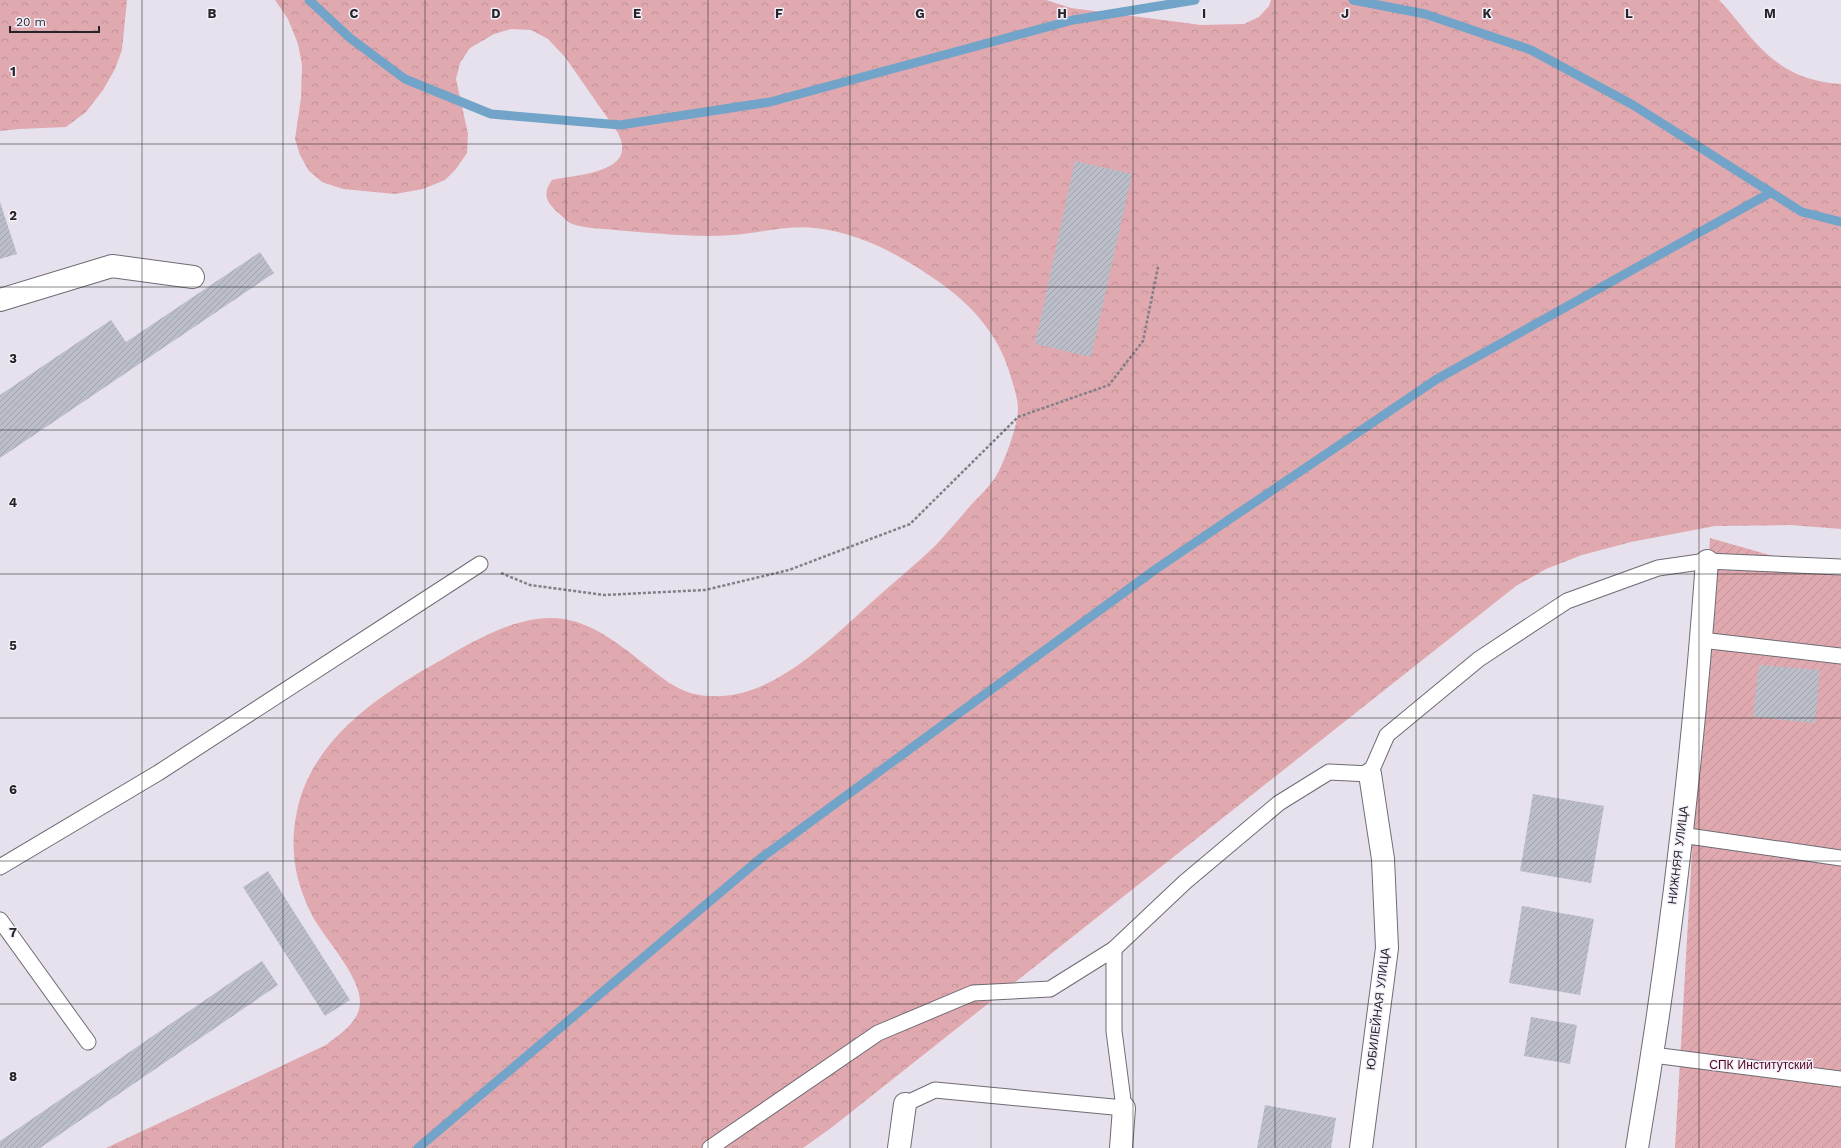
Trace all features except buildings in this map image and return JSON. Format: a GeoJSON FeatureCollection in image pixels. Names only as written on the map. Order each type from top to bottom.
{"type":"FeatureCollection","features":[{"type":"Feature","properties":{"kind":"street"},"geometry":{"type":"LineString","coordinates":[[0,300],[112,266],[193,277]]}},
{"type":"Feature","properties":{"kind":"street","name":"НИЖНЯЯ УЛИЦА"},"geometry":{"type":"LineString","coordinates":[[1637,1148],[1653,1055],[1681,835],[1701,640],[1707,561]]}},
{"type":"Feature","properties":{"kind":"street","name":"ЮБИЛЕЙНАЯ УЛИЦА"},"geometry":{"type":"LineString","coordinates":[[1361,1148],[1387,948],[1383,859],[1370,774]]}},
{"type":"Feature","properties":{"kind":"street"},"geometry":{"type":"LineString","coordinates":[[899,1148],[905,1104]]}},
{"type":"Feature","properties":{"kind":"street"},"geometry":{"type":"LineString","coordinates":[[1121,1148],[1124,1108]]}},
{"type":"Feature","properties":{"kind":"lane"},"geometry":{"type":"LineString","coordinates":[[710,1148],[878,1033],[973,993],[1050,989],[1114,949],[1185,882],[1278,803],[1329,772],[1370,774],[1386,735],[1479,659],[1567,601],[1658,568],[1707,561],[1841,567]]}},
{"type":"Feature","properties":{"kind":"lane"},"geometry":{"type":"LineString","coordinates":[[0,867],[158,773],[480,564]]}},
{"type":"Feature","properties":{"kind":"lane"},"geometry":{"type":"LineString","coordinates":[[1701,640],[1841,656]]}},
{"type":"Feature","properties":{"kind":"lane"},"geometry":{"type":"LineString","coordinates":[[1681,835],[1841,858]]}},
{"type":"Feature","properties":{"kind":"lane"},"geometry":{"type":"LineString","coordinates":[[0,920],[88,1042]]}},
{"type":"Feature","properties":{"kind":"lane"},"geometry":{"type":"LineString","coordinates":[[905,1104],[934,1090],[1124,1108],[1114,1031],[1114,949]]}},
{"type":"Feature","properties":{"kind":"lane"},"geometry":{"type":"LineString","coordinates":[[1653,1055],[1841,1078]]}},
{"type":"Feature","properties":{"kind":"path"},"geometry":{"type":"LineString","coordinates":[[480,564],[530,585],[604,595],[705,590],[789,570],[910,524],[1018,417],[1109,385],[1143,341],[1158,268]]}},
{"type":"Feature","properties":{"kind":"green space"},"geometry":{"type":"Polygon","coordinates":[[[0,0],[127,0],[122,50],[115,69],[103,90],[86,112],[66,127],[0,131],[0,0]]]}},
{"type":"Feature","properties":{"kind":"green space"},"geometry":{"type":"Polygon","coordinates":[[[275,0],[1046,0],[1071,8],[1201,25],[1244,24],[1259,17],[1269,6],[1271,0],[1719,0],[1757,44],[1777,62],[1799,75],[1841,84],[1841,529],[1790,525],[1715,526],[1631,542],[1582,555],[1546,569],[1516,586],[831,1128],[803,1148],[106,1148],[326,1045],[348,1028],[356,1017],[360,1004],[359,994],[349,971],[313,917],[307,904],[295,866],[294,839],[297,811],[305,785],[318,761],[334,740],[353,720],[374,703],[420,672],[483,637],[509,626],[532,620],[552,618],[571,620],[608,637],[665,680],[682,690],[691,693],[722,696],[742,693],[761,686],[788,672],[813,654],[935,546],[995,478],[1010,444],[1016,425],[1018,405],[1005,360],[999,346],[973,310],[939,282],[910,263],[865,240],[832,231],[805,227],[784,228],[733,235],[704,236],[592,228],[570,223],[556,211],[549,203],[546,196],[547,189],[552,180],[596,172],[607,168],[616,162],[621,155],[622,143],[618,133],[565,57],[548,39],[531,30],[511,29],[494,34],[470,48],[460,63],[456,79],[468,134],[467,153],[456,169],[445,180],[423,189],[395,194],[343,189],[322,182],[309,171],[300,155],[295,139],[301,98],[302,65],[298,44],[288,19],[275,0]]]}},
{"type":"Feature","properties":{"kind":"green space","name":"СПК Институтский"},"geometry":{"type":"Polygon","coordinates":[[[1710,538],[1832,573],[1841,574],[1841,1148],[1675,1148],[1710,538]]]}},
{"type":"Feature","properties":{"kind":"waterway"},"geometry":{"type":"LineString","coordinates":[[309,0],[350,38],[405,79],[491,114],[620,125],[770,102],[1073,20],[1195,0]]}},
{"type":"Feature","properties":{"kind":"waterway"},"geometry":{"type":"LineString","coordinates":[[1353,0],[1425,14],[1531,50],[1633,105],[1802,212],[1841,222]]}},
{"type":"Feature","properties":{"kind":"waterway"},"geometry":{"type":"LineString","coordinates":[[418,1148],[761,858],[1156,569],[1437,379],[1770,193]]}}]}
